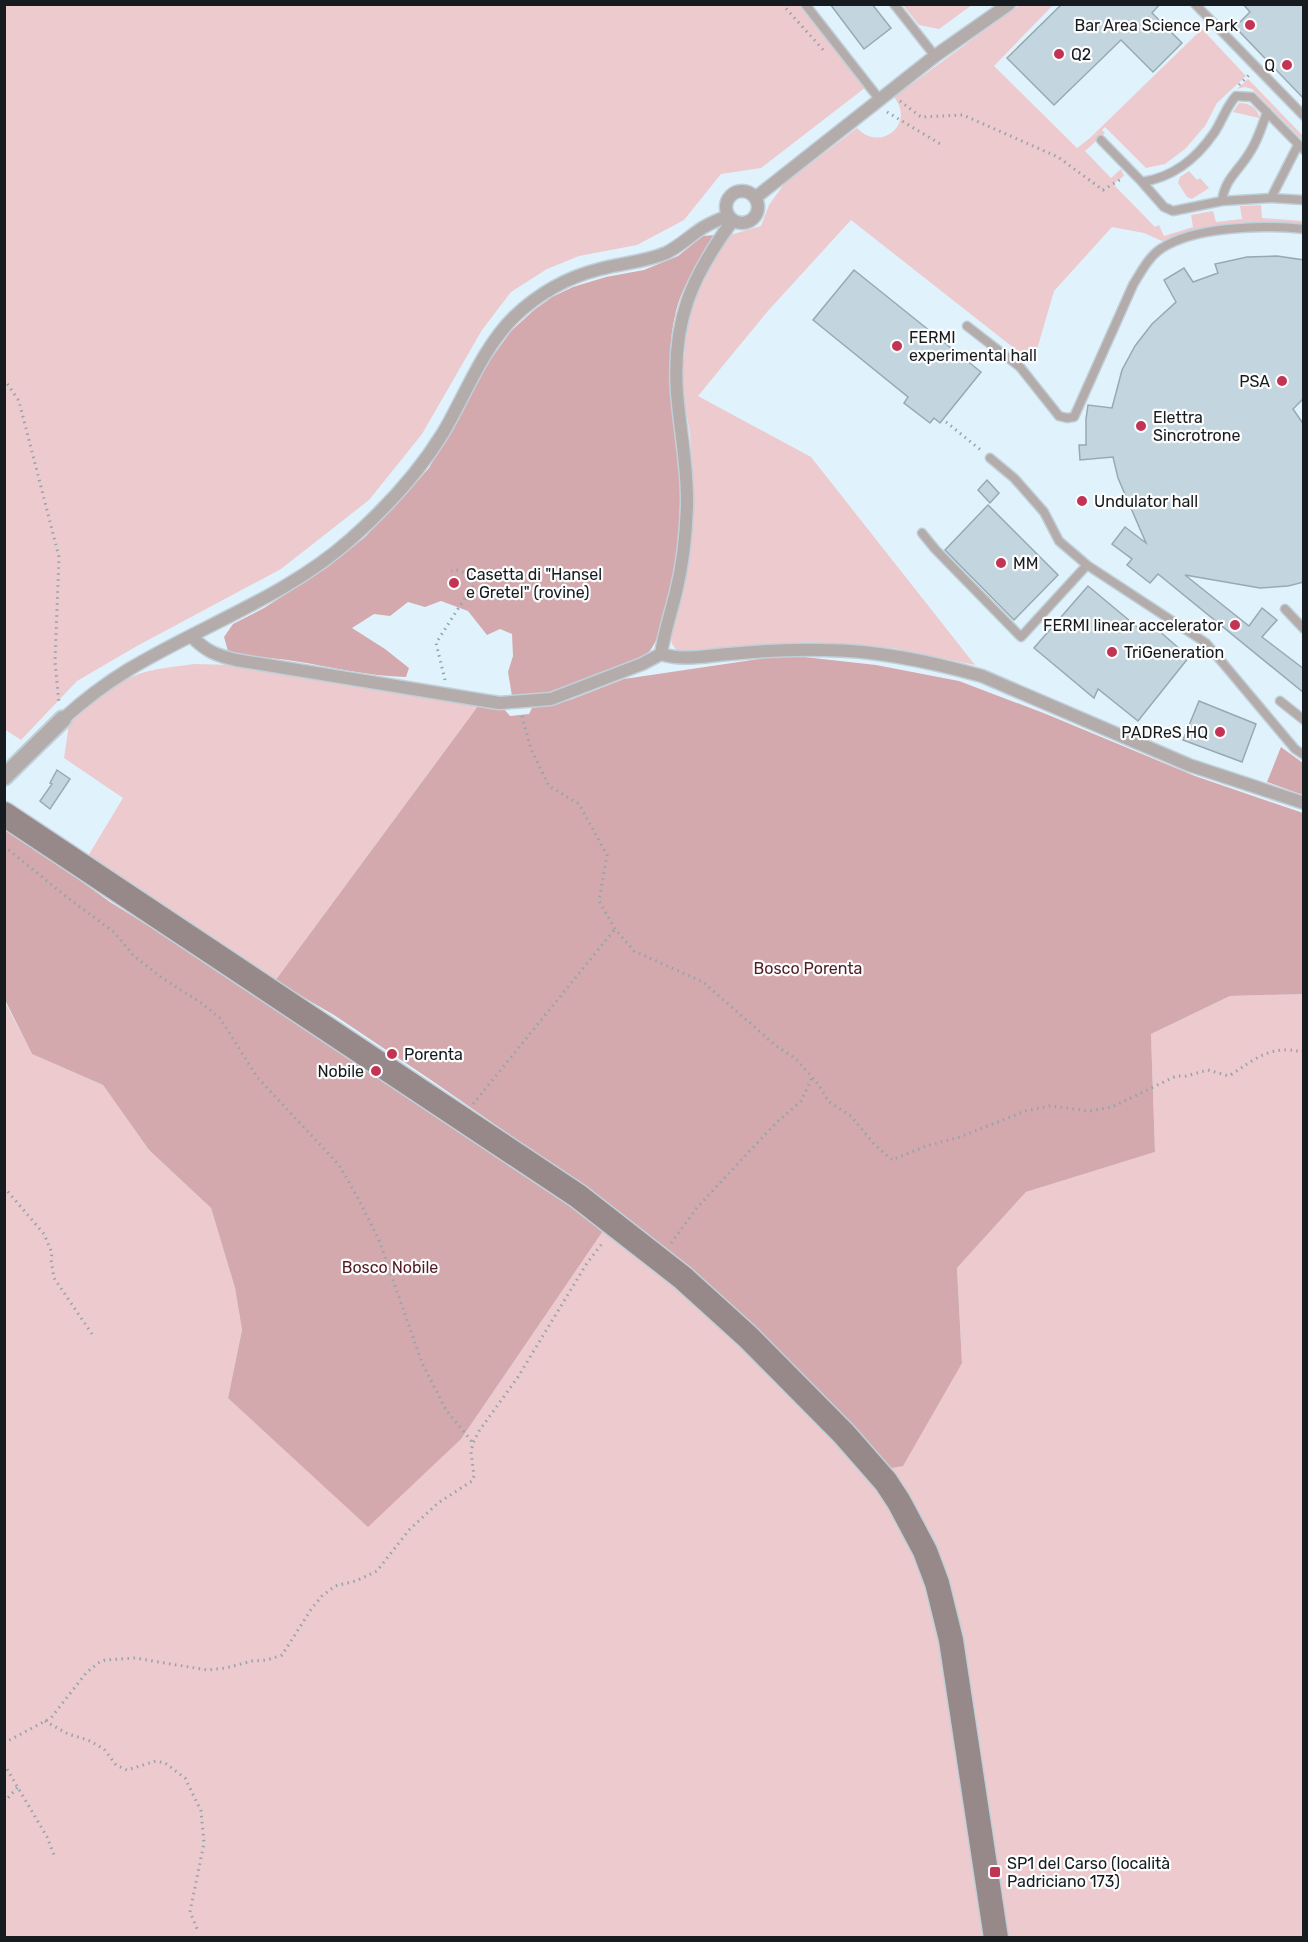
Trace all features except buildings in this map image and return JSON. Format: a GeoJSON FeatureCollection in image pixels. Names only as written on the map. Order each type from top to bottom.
{"type":"FeatureCollection","features":[{"type":"Feature","properties":{"kind":"main road"},"geometry":{"type":"LineString","coordinates":[[4,814],[462,1118],[616,1224],[659,1258],[748,1337],[844,1434],[886,1482],[913,1526],[932,1566],[951,1640],[996,1938]]}},
{"type":"Feature","properties":{"kind":"street"},"geometry":{"type":"LineString","coordinates":[[755,198],[935,56],[1009,4]]}},
{"type":"Feature","properties":{"kind":"street"},"geometry":{"type":"LineString","coordinates":[[4,777],[86,699],[128,670],[297,579],[323,562],[359,531],[411,476],[441,435],[492,344],[503,329],[528,304],[571,278],[601,268],[633,264],[666,253],[681,245],[703,227],[731,218],[745,222],[755,216],[758,204],[755,198],[745,191],[733,194],[726,204],[731,218]]}},
{"type":"Feature","properties":{"kind":"street"},"geometry":{"type":"LineString","coordinates":[[661,654],[676,593],[685,536],[685,455],[677,395],[676,367],[678,338],[684,309],[694,282],[731,218]]}},
{"type":"Feature","properties":{"kind":"street"},"geometry":{"type":"LineString","coordinates":[[191,636],[205,650],[236,660],[499,703],[551,699],[642,664],[661,654],[674,658],[826,650],[876,654],[982,676],[1189,765],[1304,803]]}},
{"type":"Feature","properties":{"kind":"lane"},"geometry":{"type":"LineString","coordinates":[[805,4],[881,99]]}},
{"type":"Feature","properties":{"kind":"lane"},"geometry":{"type":"LineString","coordinates":[[894,4],[935,56]]}},
{"type":"Feature","properties":{"kind":"lane"},"geometry":{"type":"LineString","coordinates":[[1195,4],[1304,116]]}},
{"type":"Feature","properties":{"kind":"lane"},"geometry":{"type":"LineString","coordinates":[[1143,182],[1172,175],[1197,153],[1215,132],[1229,103],[1236,96],[1252,97],[1301,147],[1271,198]]}},
{"type":"Feature","properties":{"kind":"lane"},"geometry":{"type":"LineString","coordinates":[[1222,201],[1223,188],[1249,154],[1258,138],[1267,112]]}},
{"type":"Feature","properties":{"kind":"lane"},"geometry":{"type":"LineString","coordinates":[[1101,140],[1143,182],[1164,207],[1173,211],[1222,201],[1271,198],[1304,201]]}},
{"type":"Feature","properties":{"kind":"lane"},"geometry":{"type":"LineString","coordinates":[[967,326],[1020,368],[1059,416],[1074,417],[1133,285],[1148,262],[1161,248],[1195,235],[1253,226],[1304,229]]}},
{"type":"Feature","properties":{"kind":"lane"},"geometry":{"type":"LineString","coordinates":[[990,458],[1014,478],[1044,512],[1059,541],[1087,565],[1206,644],[1295,749],[1304,755]]}},
{"type":"Feature","properties":{"kind":"lane"},"geometry":{"type":"LineString","coordinates":[[922,533],[934,549],[1021,637],[1087,565]]}},
{"type":"Feature","properties":{"kind":"lane"},"geometry":{"type":"LineString","coordinates":[[1285,609],[1303,628]]}},
{"type":"Feature","properties":{"kind":"lane"},"geometry":{"type":"LineString","coordinates":[[1280,701],[1304,720]]}},
{"type":"Feature","properties":{"kind":"path"},"geometry":{"type":"LineString","coordinates":[[881,99],[942,145]]}},
{"type":"Feature","properties":{"kind":"path"},"geometry":{"type":"LineString","coordinates":[[881,99],[921,117],[963,115],[1010,134],[1058,157],[1102,190],[1133,173]]}},
{"type":"Feature","properties":{"kind":"path"},"geometry":{"type":"LineString","coordinates":[[4,379],[19,401],[59,557],[55,662],[63,719]]}},
{"type":"Feature","properties":{"kind":"path"},"geometry":{"type":"LineString","coordinates":[[946,422],[990,458]]}},
{"type":"Feature","properties":{"kind":"path"},"geometry":{"type":"LineString","coordinates":[[446,693],[447,686],[436,643],[459,605],[465,598],[469,598],[474,590],[465,573],[458,570],[451,571]]}},
{"type":"Feature","properties":{"kind":"path"},"geometry":{"type":"LineString","coordinates":[[518,703],[531,748],[549,786],[579,804],[607,855],[599,901],[615,929],[634,951],[703,982],[767,1039],[796,1059],[829,1102],[851,1116],[874,1144],[892,1160],[926,1146],[960,1137],[1024,1111],[1050,1106],[1090,1111],[1112,1107],[1176,1076],[1186,1076],[1208,1070],[1229,1076],[1262,1053],[1287,1048],[1302,1052],[1304,1050]]}},
{"type":"Feature","properties":{"kind":"path"},"geometry":{"type":"LineString","coordinates":[[4,846],[114,932],[140,961],[220,1018],[257,1077],[339,1165],[379,1240],[422,1363],[446,1410],[473,1443]]}},
{"type":"Feature","properties":{"kind":"path"},"geometry":{"type":"LineString","coordinates":[[462,1118],[615,929]]}},
{"type":"Feature","properties":{"kind":"path"},"geometry":{"type":"LineString","coordinates":[[4,1048],[5,1054]]}},
{"type":"Feature","properties":{"kind":"path"},"geometry":{"type":"LineString","coordinates":[[659,1258],[703,1202],[776,1124],[801,1101],[812,1078]]}},
{"type":"Feature","properties":{"kind":"path"},"geometry":{"type":"LineString","coordinates":[[4,1187],[45,1234],[52,1253],[54,1278],[92,1335]]}},
{"type":"Feature","properties":{"kind":"path"},"geometry":{"type":"LineString","coordinates":[[4,1743],[57,1713],[86,1673],[105,1660],[135,1658],[207,1670],[267,1660],[282,1655],[322,1596],[335,1586],[356,1581],[377,1571],[409,1530],[438,1503],[472,1481],[474,1476],[471,1452],[479,1431],[518,1377],[587,1263],[616,1224]]}},
{"type":"Feature","properties":{"kind":"path"},"geometry":{"type":"LineString","coordinates":[[45,1721],[68,1734],[104,1749],[116,1765],[127,1770],[156,1761],[165,1763],[185,1778],[201,1811],[204,1843],[190,1912],[198,1931]]}},
{"type":"Feature","properties":{"kind":"path"},"geometry":{"type":"LineString","coordinates":[[4,1764],[48,1837],[54,1855]]}},
{"type":"Feature","properties":{"kind":"path"},"geometry":{"type":"LineString","coordinates":[[4,1802],[18,1787]]}},
{"type":"Feature","properties":{"kind":"shaded area"},"geometry":{"type":"Polygon","coordinates":[[[4,5],[799,5],[866,87],[761,168],[721,174],[684,220],[637,245],[579,256],[547,269],[511,292],[482,330],[422,434],[369,500],[281,569],[137,646],[77,681],[21,740],[4,729],[4,5]]]}},
{"type":"Feature","properties":{"kind":"shaded area"},"geometry":{"type":"Polygon","coordinates":[[[903,5],[972,5],[939,29],[919,25],[903,5]]]}},
{"type":"Feature","properties":{"kind":"shaded area"},"geometry":{"type":"Polygon","coordinates":[[[1019,5],[1053,5],[994,66],[1077,148],[1202,29],[1246,76],[1217,103],[1205,126],[1185,149],[1165,164],[1146,168],[1105,127],[1102,130],[1105,133],[1085,151],[1111,178],[1121,169],[1124,176],[1113,184],[1155,227],[1159,225],[1164,236],[1193,227],[1191,215],[1213,211],[1216,222],[1242,219],[1240,206],[1261,205],[1262,218],[1303,221],[1303,224],[1249,222],[1214,226],[1197,229],[1162,241],[1144,233],[1112,227],[1054,291],[1033,363],[851,220],[767,312],[698,396],[811,457],[975,665],[893,648],[809,642],[719,649],[697,653],[677,651],[670,636],[688,560],[694,503],[690,434],[682,389],[687,317],[718,250],[730,235],[761,226],[769,205],[784,184],[857,128],[866,135],[876,138],[892,132],[901,117],[900,107],[894,97],[1019,5]]]}},
{"type":"Feature","properties":{"kind":"shaded area"},"geometry":{"type":"Polygon","coordinates":[[[1248,79],[1303,136],[1303,141],[1252,89],[1245,87],[1237,89],[1248,79]]]}},
{"type":"Feature","properties":{"kind":"shaded area"},"geometry":{"type":"Polygon","coordinates":[[[1239,103],[1253,107],[1259,118],[1233,112],[1239,103]]]}},
{"type":"Feature","properties":{"kind":"shaded area"},"geometry":{"type":"Polygon","coordinates":[[[1189,171],[1209,188],[1192,199],[1187,197],[1178,183],[1180,177],[1189,171]]]}},
{"type":"Feature","properties":{"kind":"shaded area"},"geometry":{"type":"Polygon","coordinates":[[[194,664],[231,665],[478,706],[275,981],[88,856],[123,798],[64,758],[69,724],[100,697],[126,680],[148,671],[194,664]]]}},
{"type":"Feature","properties":{"kind":"shaded area"},"geometry":{"type":"Polygon","coordinates":[[[1303,994],[1303,1937],[1006,1937],[968,1684],[885,1469],[962,1363],[957,1268],[1026,1192],[1155,1152],[1151,1034],[1230,996],[1303,994]]]}},
{"type":"Feature","properties":{"kind":"shaded area"},"geometry":{"type":"Polygon","coordinates":[[[4,1000],[32,1054],[103,1085],[149,1150],[211,1208],[235,1288],[242,1330],[228,1398],[461,1439],[605,1228],[673,1282],[737,1340],[835,1438],[885,1499],[923,1572],[936,1620],[985,1937],[5,1937],[4,1000]]]}},
{"type":"Feature","properties":{"kind":"green space"},"geometry":{"type":"Polygon","coordinates":[[[715,235],[683,291],[672,330],[670,369],[679,465],[678,533],[665,614],[658,637],[646,655],[630,664],[561,690],[512,696],[508,672],[513,656],[512,634],[500,629],[487,635],[468,611],[441,601],[425,607],[408,602],[390,616],[374,614],[352,628],[409,668],[406,677],[363,673],[294,661],[233,654],[228,651],[224,637],[233,624],[264,608],[326,568],[365,537],[429,468],[490,360],[511,331],[534,310],[552,297],[573,287],[606,277],[644,270],[678,256],[703,236],[715,235]]]}},
{"type":"Feature","properties":{"kind":"green space","name":"Bosco Porenta"},"geometry":{"type":"Polygon","coordinates":[[[786,655],[876,665],[959,681],[1046,714],[1195,776],[1303,813],[1303,994],[1230,996],[1151,1034],[1155,1152],[1026,1192],[957,1268],[962,1363],[903,1466],[885,1469],[702,1281],[643,1230],[431,1080],[334,1015],[275,981],[478,706],[504,709],[510,716],[529,714],[532,708],[570,700],[624,679],[786,655]]]}},
{"type":"Feature","properties":{"kind":"green space"},"geometry":{"type":"Polygon","coordinates":[[[1281,747],[1303,763],[1303,795],[1267,782],[1281,747]]]}},
{"type":"Feature","properties":{"kind":"green space","name":"Bosco Nobile"},"geometry":{"type":"Polygon","coordinates":[[[5,826],[110,902],[238,981],[605,1228],[461,1439],[368,1527],[228,1398],[242,1330],[235,1288],[211,1208],[149,1150],[103,1085],[32,1054],[5,1000],[5,826]]]}},
{"type":"Feature","properties":{"kind":"place","name":"Bar Area Science Park"},"geometry":{"type":"Point","coordinates":[1250,25]}},
{"type":"Feature","properties":{"kind":"place","name":"Q2"},"geometry":{"type":"Point","coordinates":[1059,54]}},
{"type":"Feature","properties":{"kind":"place","name":"Q"},"geometry":{"type":"Point","coordinates":[1287,65]}},
{"type":"Feature","properties":{"kind":"place","name":"FERMI experimental hall"},"geometry":{"type":"Point","coordinates":[897,346]}},
{"type":"Feature","properties":{"kind":"place","name":"PSA"},"geometry":{"type":"Point","coordinates":[1282,381]}},
{"type":"Feature","properties":{"kind":"place","name":"Elettra Sincrotrone"},"geometry":{"type":"Point","coordinates":[1141,426]}},
{"type":"Feature","properties":{"kind":"place","name":"Undulator hall"},"geometry":{"type":"Point","coordinates":[1082,501]}},
{"type":"Feature","properties":{"kind":"place","name":"MM"},"geometry":{"type":"Point","coordinates":[1001,563]}},
{"type":"Feature","properties":{"kind":"place","name":"Casetta di \"Hansel e Gretel\" (rovine)"},"geometry":{"type":"Point","coordinates":[454,583]}},
{"type":"Feature","properties":{"kind":"place","name":"FERMI linear accelerator"},"geometry":{"type":"Point","coordinates":[1235,625]}},
{"type":"Feature","properties":{"kind":"place","name":"TriGeneration"},"geometry":{"type":"Point","coordinates":[1112,652]}},
{"type":"Feature","properties":{"kind":"place","name":"PADReS HQ"},"geometry":{"type":"Point","coordinates":[1220,732]}},
{"type":"Feature","properties":{"kind":"place","name":"Porenta"},"geometry":{"type":"Point","coordinates":[392,1054]}},
{"type":"Feature","properties":{"kind":"place","name":"Nobile"},"geometry":{"type":"Point","coordinates":[376,1071]}},
{"type":"Feature","properties":{"kind":"place","name":"SP1 del Carso (località Padriciano 173)"},"geometry":{"type":"Point","coordinates":[995,1872]}}]}
